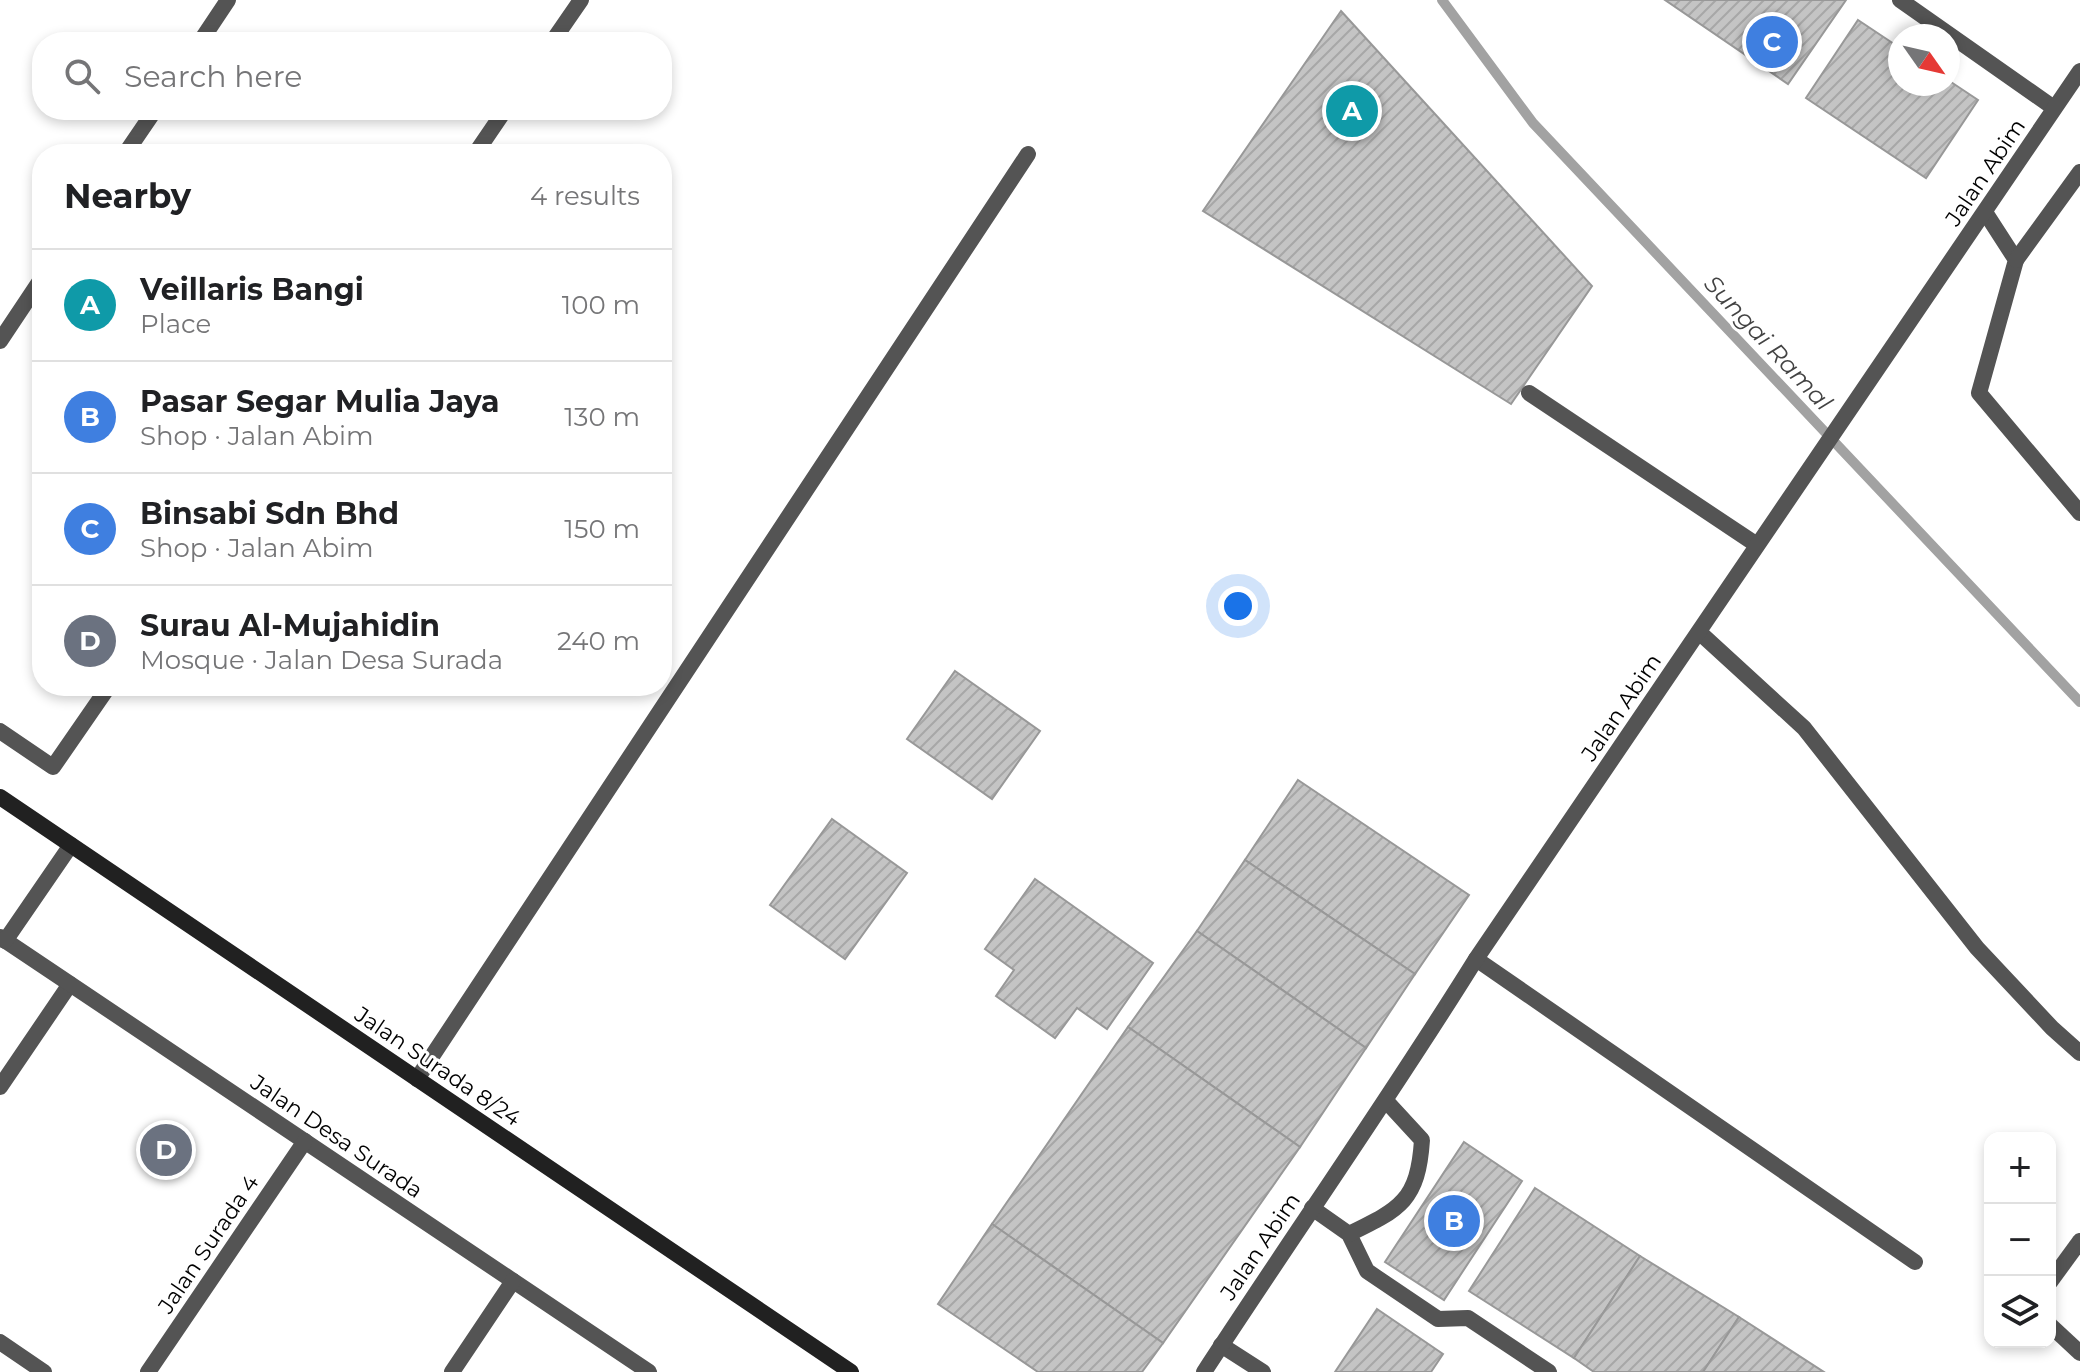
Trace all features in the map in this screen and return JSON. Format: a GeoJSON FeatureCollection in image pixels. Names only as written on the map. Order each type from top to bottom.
{"type":"FeatureCollection","features":[{"type":"Feature","properties":{"kind":"street"},"geometry":{"type":"LineString","coordinates":[[207,32],[228,0]]}},
{"type":"Feature","properties":{"kind":"street"},"geometry":{"type":"LineString","coordinates":[[559,32],[581,0]]}},
{"type":"Feature","properties":{"kind":"street"},"geometry":{"type":"LineString","coordinates":[[1900,0],[2054,108]]}},
{"type":"Feature","properties":{"kind":"street","name":"Jalan Abim"},"geometry":{"type":"LineString","coordinates":[[1204,1372],[1312,1208],[1387,1102],[1476,959],[2080,71]]}},
{"type":"Feature","properties":{"kind":"street"},"geometry":{"type":"LineString","coordinates":[[132,144],[148,120]]}},
{"type":"Feature","properties":{"kind":"street"},"geometry":{"type":"LineString","coordinates":[[482,144],[498,120]]}},
{"type":"Feature","properties":{"kind":"street"},"geometry":{"type":"LineString","coordinates":[[672,693],[1028,154]]}},
{"type":"Feature","properties":{"kind":"street"},"geometry":{"type":"LineString","coordinates":[[2080,172],[2016,260],[1979,393],[2080,513]]}},
{"type":"Feature","properties":{"kind":"street"},"geometry":{"type":"LineString","coordinates":[[1985,212],[2016,260]]}},
{"type":"Feature","properties":{"kind":"street"},"geometry":{"type":"LineString","coordinates":[[0,341],[32,293]]}},
{"type":"Feature","properties":{"kind":"street"},"geometry":{"type":"LineString","coordinates":[[1529,393],[1757,545]]}},
{"type":"Feature","properties":{"kind":"street"},"geometry":{"type":"LineString","coordinates":[[1699,632],[1804,728],[1977,948],[2052,1028],[2080,1053]]}},
{"type":"Feature","properties":{"kind":"street"},"geometry":{"type":"LineString","coordinates":[[0,731],[53,767],[102,696]]}},
{"type":"Feature","properties":{"kind":"street"},"geometry":{"type":"LineString","coordinates":[[417,1079],[670,696]]}},
{"type":"Feature","properties":{"kind":"street","name":"Jalan Surada 8/24"},"geometry":{"type":"LineString","coordinates":[[0,797],[851,1372]]}},
{"type":"Feature","properties":{"kind":"street"},"geometry":{"type":"LineString","coordinates":[[3,939],[71,845]]}},
{"type":"Feature","properties":{"kind":"street","name":"Jalan Desa Surada"},"geometry":{"type":"LineString","coordinates":[[3,939],[649,1372]]}},
{"type":"Feature","properties":{"kind":"street"},"geometry":{"type":"LineString","coordinates":[[1476,959],[1915,1262]]}},
{"type":"Feature","properties":{"kind":"street"},"geometry":{"type":"LineString","coordinates":[[0,1087],[70,984]]}},
{"type":"Feature","properties":{"kind":"street"},"geometry":{"type":"LineString","coordinates":[[1349,1234],[1395,1212],[1419,1174],[1422,1140],[1387,1102]]}},
{"type":"Feature","properties":{"kind":"street","name":"Jalan Surada 4"},"geometry":{"type":"LineString","coordinates":[[148,1372],[305,1141]]}},
{"type":"Feature","properties":{"kind":"street"},"geometry":{"type":"LineString","coordinates":[[1312,1208],[1349,1234],[1367,1271],[1438,1319],[1468,1318],[1549,1372]]}},
{"type":"Feature","properties":{"kind":"street"},"geometry":{"type":"LineString","coordinates":[[2054,1276],[2080,1241]]}},
{"type":"Feature","properties":{"kind":"street"},"geometry":{"type":"LineString","coordinates":[[452,1372],[513,1281]]}},
{"type":"Feature","properties":{"kind":"street"},"geometry":{"type":"LineString","coordinates":[[2056,1331],[2080,1353]]}},
{"type":"Feature","properties":{"kind":"street"},"geometry":{"type":"LineString","coordinates":[[0,1342],[44,1372]]}},
{"type":"Feature","properties":{"kind":"street"},"geometry":{"type":"LineString","coordinates":[[1221,1345],[1263,1372]]}},
{"type":"Feature","properties":{"kind":"building"},"geometry":{"type":"Polygon","coordinates":[[[1665,0],[1846,0],[1788,84],[1665,0]]]}},
{"type":"Feature","properties":{"kind":"building"},"geometry":{"type":"Polygon","coordinates":[[[1341,11],[1592,286],[1511,404],[1203,211],[1341,11]]]}},
{"type":"Feature","properties":{"kind":"building"},"geometry":{"type":"Polygon","coordinates":[[[1858,20],[1888,40],[1888,96],[1960,96],[1960,88],[1978,100],[1926,178],[1806,98],[1858,20]]]}},
{"type":"Feature","properties":{"kind":"building"},"geometry":{"type":"Polygon","coordinates":[[[955,671],[1040,731],[992,799],[907,739],[955,671]]]}},
{"type":"Feature","properties":{"kind":"building"},"geometry":{"type":"Polygon","coordinates":[[[1298,780],[1469,895],[1415,974],[1245,860],[1298,780]]]}},
{"type":"Feature","properties":{"kind":"building"},"geometry":{"type":"Polygon","coordinates":[[[832,819],[907,873],[845,959],[770,905],[832,819]]]}},
{"type":"Feature","properties":{"kind":"building"},"geometry":{"type":"Polygon","coordinates":[[[1245,860],[1415,974],[1366,1048],[1197,931],[1245,860]]]}},
{"type":"Feature","properties":{"kind":"building"},"geometry":{"type":"Polygon","coordinates":[[[1035,879],[1153,963],[1107,1029],[1077,1008],[1055,1038],[996,996],[1014,970],[985,949],[1035,879]]]}},
{"type":"Feature","properties":{"kind":"building"},"geometry":{"type":"Polygon","coordinates":[[[1197,931],[1366,1048],[1300,1147],[1128,1027],[1197,931]]]}},
{"type":"Feature","properties":{"kind":"building"},"geometry":{"type":"Polygon","coordinates":[[[1128,1027],[1300,1147],[1163,1343],[992,1224],[1128,1027]]]}},
{"type":"Feature","properties":{"kind":"building"},"geometry":{"type":"Polygon","coordinates":[[[1464,1142],[1522,1181],[1444,1300],[1385,1262],[1464,1142]]]}},
{"type":"Feature","properties":{"kind":"building"},"geometry":{"type":"Polygon","coordinates":[[[1535,1188],[1640,1256],[1574,1358],[1469,1291],[1535,1188]]]}},
{"type":"Feature","properties":{"kind":"building"},"geometry":{"type":"Polygon","coordinates":[[[992,1224],[1163,1343],[1142,1372],[1038,1372],[938,1304],[992,1224]]]}},
{"type":"Feature","properties":{"kind":"building"},"geometry":{"type":"Polygon","coordinates":[[[1640,1256],[1739,1317],[1703,1372],[1594,1372],[1574,1358],[1640,1256]]]}},
{"type":"Feature","properties":{"kind":"building"},"geometry":{"type":"Polygon","coordinates":[[[1377,1309],[1443,1354],[1431,1372],[1335,1372],[1377,1309]]]}},
{"type":"Feature","properties":{"kind":"building"},"geometry":{"type":"Polygon","coordinates":[[[1739,1317],[1824,1372],[1703,1372],[1739,1317]]]}},
{"type":"Feature","properties":{"kind":"waterway","name":"Sungai Ramal"},"geometry":{"type":"LineString","coordinates":[[1442,0],[1533,123],[2080,702]]}},
{"type":"Feature","properties":{"kind":"place","name":"Binsabi Sdn Bhd"},"geometry":{"type":"Point","coordinates":[1772,42]}},
{"type":"Feature","properties":{"kind":"place","name":"Veillaris Bangi"},"geometry":{"type":"Point","coordinates":[1352,111]}},
{"type":"Feature","properties":{"kind":"place","name":"Surau Al-Mujahidin"},"geometry":{"type":"Point","coordinates":[166,1150]}},
{"type":"Feature","properties":{"kind":"place","name":"Pasar Segar Mulia Jaya"},"geometry":{"type":"Point","coordinates":[1454,1221]}}]}
